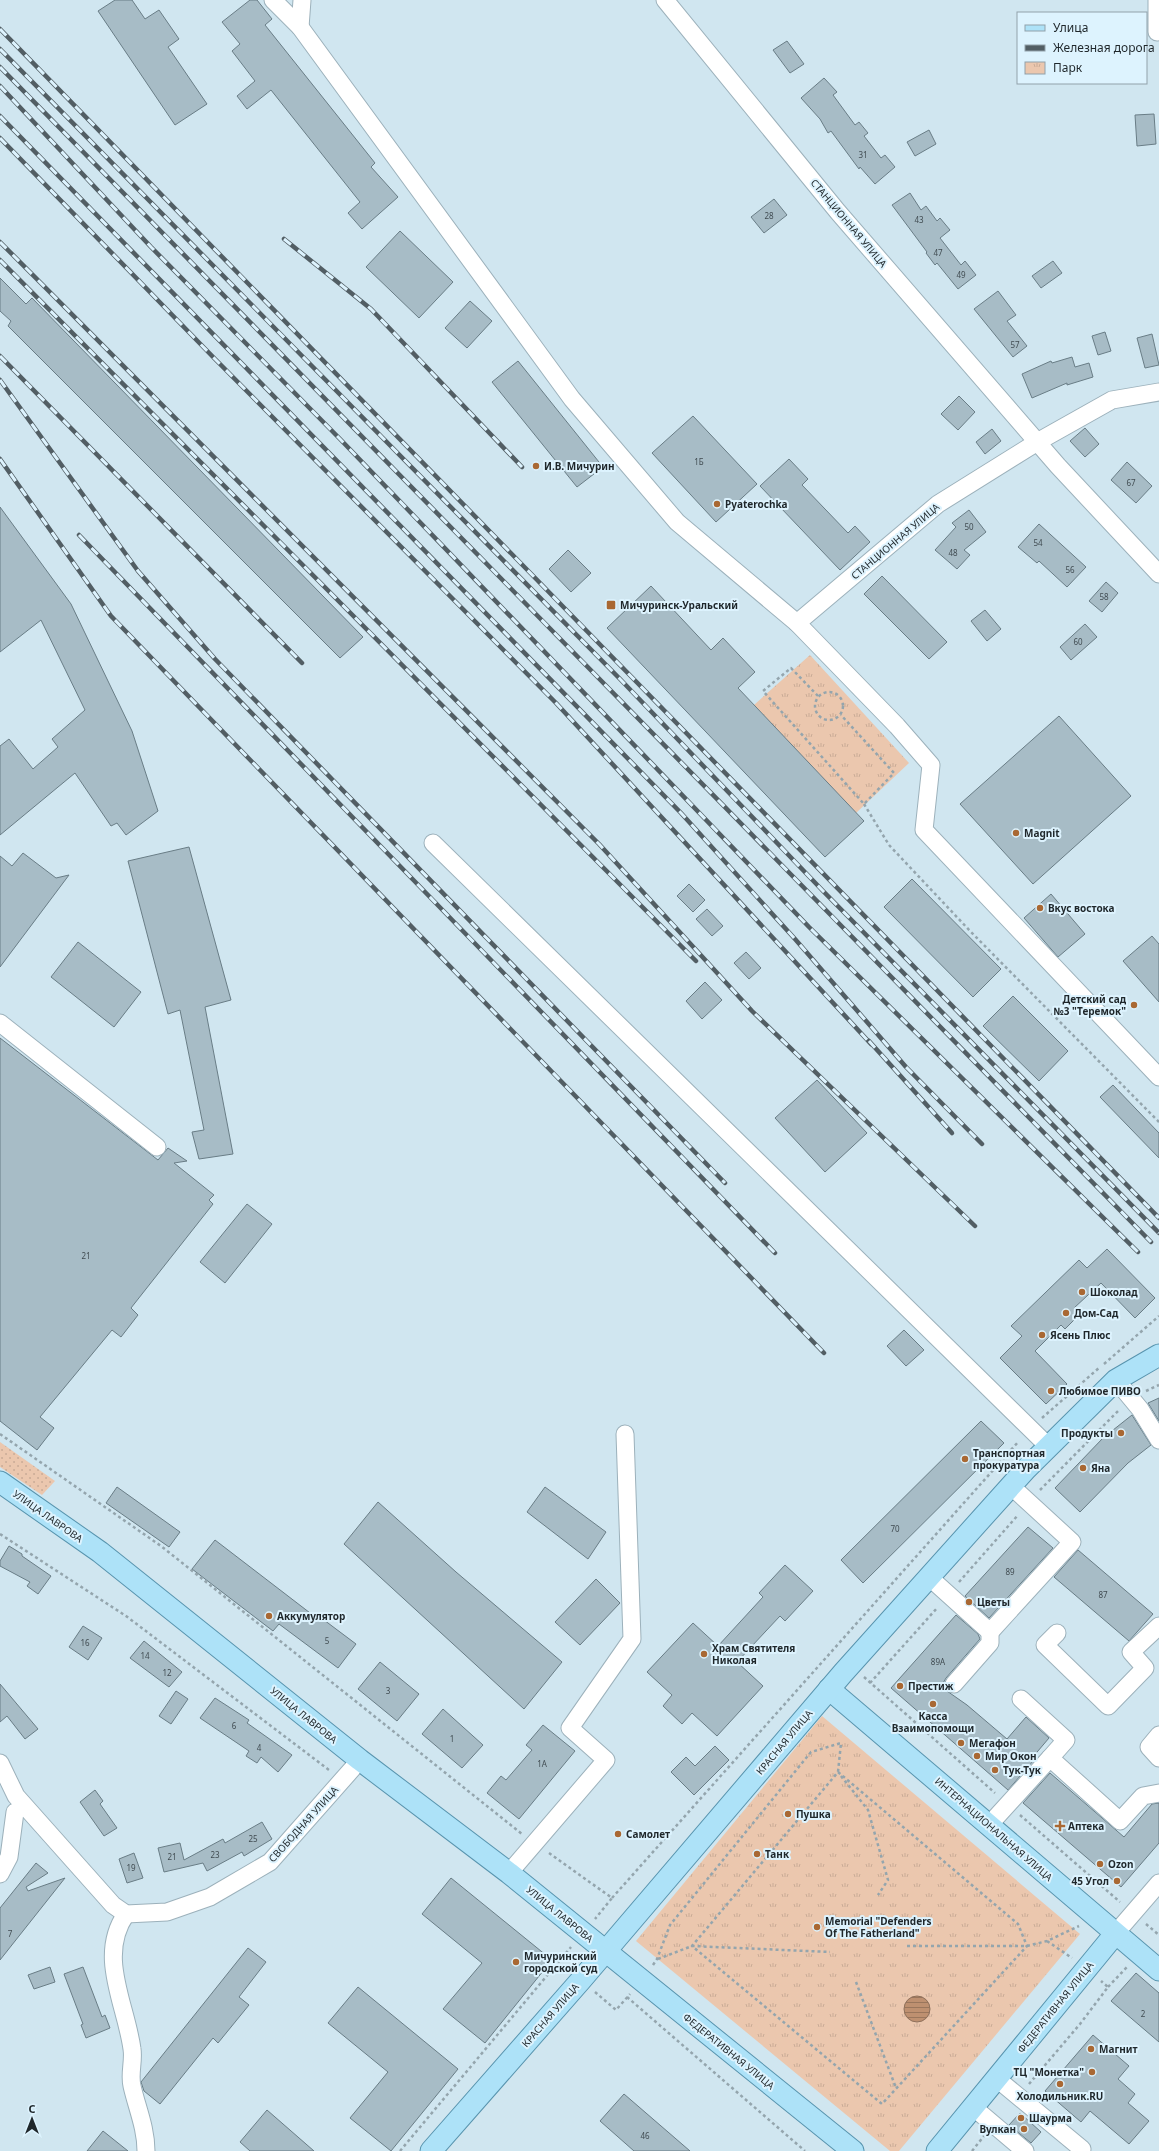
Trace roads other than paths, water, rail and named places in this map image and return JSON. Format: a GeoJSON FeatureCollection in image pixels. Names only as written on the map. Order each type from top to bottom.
{"type":"FeatureCollection","features":[{"type":"Feature","properties":{"kind":"main road","name":"КРАСНАЯ УЛИЦА"},"geometry":{"type":"LineString","coordinates":[[431,2151],[606,1951],[829,1689],[1011,1486],[1116,1380],[1159,1355]]}},
{"type":"Feature","properties":{"kind":"main road","name":"УЛИЦА ЛАВРОВА"},"geometry":{"type":"LineString","coordinates":[[0,1482],[100,1552],[360,1760],[509,1873],[606,1951]]}},
{"type":"Feature","properties":{"kind":"main road","name":"ИНТЕРНАЦИОНАЛЬНАЯ УЛИЦА"},"geometry":{"type":"LineString","coordinates":[[829,1689],[1159,1970]]}},
{"type":"Feature","properties":{"kind":"main road","name":"ФЕДЕРАТИВНАЯ УЛИЦА"},"geometry":{"type":"LineString","coordinates":[[938,2151],[1115,1934]]}},
{"type":"Feature","properties":{"kind":"main road","name":"ФЕДЕРАТИВНАЯ УЛИЦА"},"geometry":{"type":"LineString","coordinates":[[606,1951],[853,2151]]}},
{"type":"Feature","properties":{"kind":"street"},"geometry":{"type":"LineString","coordinates":[[273,0],[300,27],[572,399],[677,522],[797,623],[897,726],[930,765],[924,830],[1159,1076]]}},
{"type":"Feature","properties":{"kind":"street"},"geometry":{"type":"LineString","coordinates":[[300,27],[302,0]]}},
{"type":"Feature","properties":{"kind":"street","name":"СТАНЦИОННАЯ УЛИЦА"},"geometry":{"type":"LineString","coordinates":[[665,0],[838,212],[1039,441],[1058,466],[1159,574]]}},
{"type":"Feature","properties":{"kind":"street"},"geometry":{"type":"LineString","coordinates":[[1156,32],[1157,0]]}},
{"type":"Feature","properties":{"kind":"street"},"geometry":{"type":"LineString","coordinates":[[1039,441],[1112,400],[1159,392]]}},
{"type":"Feature","properties":{"kind":"street","name":"СТАНЦИОННАЯ УЛИЦА"},"geometry":{"type":"LineString","coordinates":[[797,623],[938,504],[1039,441]]}},
{"type":"Feature","properties":{"kind":"street"},"geometry":{"type":"LineString","coordinates":[[433,843],[1049,1447]]}},
{"type":"Feature","properties":{"kind":"street"},"geometry":{"type":"LineString","coordinates":[[0,1023],[156,1147]]}},
{"type":"Feature","properties":{"kind":"street"},"geometry":{"type":"LineString","coordinates":[[1116,1380],[1131,1398],[1159,1440]]}},
{"type":"Feature","properties":{"kind":"street"},"geometry":{"type":"LineString","coordinates":[[509,1873],[606,1760],[570,1728],[632,1639],[625,1434]]}},
{"type":"Feature","properties":{"kind":"street"},"geometry":{"type":"LineString","coordinates":[[954,1684],[990,1643],[990,1632],[1072,1542],[1011,1486]]}},
{"type":"Feature","properties":{"kind":"street"},"geometry":{"type":"LineString","coordinates":[[929,1577],[990,1632]]}},
{"type":"Feature","properties":{"kind":"street"},"geometry":{"type":"LineString","coordinates":[[1057,1632],[1045,1645],[1108,1706],[1145,1668],[1130,1652],[1159,1626]]}},
{"type":"Feature","properties":{"kind":"street"},"geometry":{"type":"LineString","coordinates":[[989,1825],[1066,1740],[1021,1698]]}},
{"type":"Feature","properties":{"kind":"street"},"geometry":{"type":"LineString","coordinates":[[1159,1735],[1149,1746],[1159,1758]]}},
{"type":"Feature","properties":{"kind":"street"},"geometry":{"type":"LineString","coordinates":[[1050,1758],[1120,1822],[1143,1796],[1159,1793]]}},
{"type":"Feature","properties":{"kind":"street","name":"СВОБОДНАЯ УЛИЦА"},"geometry":{"type":"LineString","coordinates":[[126,1914],[167,1912],[210,1897],[270,1862],[360,1760]]}},
{"type":"Feature","properties":{"kind":"street"},"geometry":{"type":"LineString","coordinates":[[0,1763],[13,1800],[9,1857],[0,1874]]}},
{"type":"Feature","properties":{"kind":"street"},"geometry":{"type":"LineString","coordinates":[[0,1828],[13,1800]]}},
{"type":"Feature","properties":{"kind":"street"},"geometry":{"type":"LineString","coordinates":[[13,1800],[113,1905],[126,1914],[117,1926],[112,1967],[133,2050],[131,2084],[146,2134],[146,2151]]}},
{"type":"Feature","properties":{"kind":"street","name":"ФЕДЕРАТИВНАЯ УЛИЦА"},"geometry":{"type":"LineString","coordinates":[[1115,1934],[1159,1883]]}},
{"type":"Feature","properties":{"kind":"street"},"geometry":{"type":"LineString","coordinates":[[996,2078],[1082,2149]]}},
{"type":"Feature","properties":{"kind":"street"},"geometry":{"type":"LineString","coordinates":[[974,2107],[1025,2151]]}},
{"type":"Feature","properties":{"kind":"railway"},"geometry":{"type":"LineString","coordinates":[[0,29],[1159,1218]]}},
{"type":"Feature","properties":{"kind":"railway"},"geometry":{"type":"LineString","coordinates":[[0,49],[620,679],[824,892],[1159,1233]]}},
{"type":"Feature","properties":{"kind":"railway"},"geometry":{"type":"LineString","coordinates":[[0,67],[1151,1242]]}},
{"type":"Feature","properties":{"kind":"railway"},"geometry":{"type":"LineString","coordinates":[[0,86],[151,247],[340,439],[809,927],[1138,1252]]}},
{"type":"Feature","properties":{"kind":"railway"},"geometry":{"type":"LineString","coordinates":[[0,116],[681,813],[795,939],[906,1067],[982,1144]]}},
{"type":"Feature","properties":{"kind":"railway"},"geometry":{"type":"LineString","coordinates":[[0,138],[215,359],[556,703],[871,1044]]}},
{"type":"Feature","properties":{"kind":"railway"},"geometry":{"type":"LineString","coordinates":[[284,239],[371,309],[522,467]]}},
{"type":"Feature","properties":{"kind":"railway"},"geometry":{"type":"LineString","coordinates":[[0,242],[599,844],[752,1011],[975,1226]]}},
{"type":"Feature","properties":{"kind":"railway"},"geometry":{"type":"LineString","coordinates":[[0,260],[696,961]]}},
{"type":"Feature","properties":{"kind":"railway"},"geometry":{"type":"LineString","coordinates":[[0,356],[302,663]]}},
{"type":"Feature","properties":{"kind":"railway"},"geometry":{"type":"LineString","coordinates":[[0,380],[138,571],[215,659],[725,1183]]}},
{"type":"Feature","properties":{"kind":"railway"},"geometry":{"type":"LineString","coordinates":[[0,459],[111,616],[824,1353]]}},
{"type":"Feature","properties":{"kind":"railway"},"geometry":{"type":"LineString","coordinates":[[79,535],[775,1253]]}},
{"type":"Feature","properties":{"kind":"railway"},"geometry":{"type":"LineString","coordinates":[[869,1041],[952,1133]]}},
{"type":"Feature","properties":{"kind":"place","name":"И.В. Мичурин"},"geometry":{"type":"Point","coordinates":[536,466]}},
{"type":"Feature","properties":{"kind":"place","name":"Pyaterochka"},"geometry":{"type":"Point","coordinates":[717,504]}},
{"type":"Feature","properties":{"kind":"place","name":"Мичуринск-Уральский"},"geometry":{"type":"Point","coordinates":[611,605]}},
{"type":"Feature","properties":{"kind":"place","name":"Magnit"},"geometry":{"type":"Point","coordinates":[1016,833]}},
{"type":"Feature","properties":{"kind":"place","name":"Вкус востока"},"geometry":{"type":"Point","coordinates":[1040,908]}},
{"type":"Feature","properties":{"kind":"place","name":"Детский сад №3 \"Теремок\""},"geometry":{"type":"Point","coordinates":[1134,1005]}},
{"type":"Feature","properties":{"kind":"place","name":"Шоколад"},"geometry":{"type":"Point","coordinates":[1082,1292]}},
{"type":"Feature","properties":{"kind":"place","name":"Дом-Сад"},"geometry":{"type":"Point","coordinates":[1066,1313]}},
{"type":"Feature","properties":{"kind":"place","name":"Ясень Плюс"},"geometry":{"type":"Point","coordinates":[1042,1335]}},
{"type":"Feature","properties":{"kind":"place","name":"Любимое ПИВО"},"geometry":{"type":"Point","coordinates":[1051,1391]}},
{"type":"Feature","properties":{"kind":"place","name":"Продукты"},"geometry":{"type":"Point","coordinates":[1121,1433]}},
{"type":"Feature","properties":{"kind":"place","name":"Транспортная прокуратура"},"geometry":{"type":"Point","coordinates":[965,1459]}},
{"type":"Feature","properties":{"kind":"place","name":"Яна"},"geometry":{"type":"Point","coordinates":[1083,1468]}},
{"type":"Feature","properties":{"kind":"place","name":"Цветы"},"geometry":{"type":"Point","coordinates":[969,1602]}},
{"type":"Feature","properties":{"kind":"place","name":"Аккумулятор"},"geometry":{"type":"Point","coordinates":[269,1616]}},
{"type":"Feature","properties":{"kind":"place","name":"Храм Святителя Николая"},"geometry":{"type":"Point","coordinates":[704,1654]}},
{"type":"Feature","properties":{"kind":"place","name":"Престиж"},"geometry":{"type":"Point","coordinates":[900,1686]}},
{"type":"Feature","properties":{"kind":"place","name":"Касса Взаимопомощи"},"geometry":{"type":"Point","coordinates":[933,1704]}},
{"type":"Feature","properties":{"kind":"place","name":"Мегафон"},"geometry":{"type":"Point","coordinates":[961,1743]}},
{"type":"Feature","properties":{"kind":"place","name":"Мир Окон"},"geometry":{"type":"Point","coordinates":[977,1756]}},
{"type":"Feature","properties":{"kind":"place","name":"Тук-Тук"},"geometry":{"type":"Point","coordinates":[995,1770]}},
{"type":"Feature","properties":{"kind":"place","name":"Пушка"},"geometry":{"type":"Point","coordinates":[788,1814]}},
{"type":"Feature","properties":{"kind":"place","name":"Аптека"},"geometry":{"type":"Point","coordinates":[1060,1826]}},
{"type":"Feature","properties":{"kind":"place","name":"Самолет"},"geometry":{"type":"Point","coordinates":[618,1834]}},
{"type":"Feature","properties":{"kind":"place","name":"Танк"},"geometry":{"type":"Point","coordinates":[757,1854]}},
{"type":"Feature","properties":{"kind":"place","name":"Ozon"},"geometry":{"type":"Point","coordinates":[1100,1864]}},
{"type":"Feature","properties":{"kind":"place","name":"45 Угол"},"geometry":{"type":"Point","coordinates":[1117,1881]}},
{"type":"Feature","properties":{"kind":"place","name":"Memorial \"Defenders Of The Fatherland\""},"geometry":{"type":"Point","coordinates":[817,1927]}},
{"type":"Feature","properties":{"kind":"place","name":"Мичуринский городской суд"},"geometry":{"type":"Point","coordinates":[516,1962]}},
{"type":"Feature","properties":{"kind":"place","name":"Магнит"},"geometry":{"type":"Point","coordinates":[1091,2049]}},
{"type":"Feature","properties":{"kind":"place","name":"ТЦ \"Монетка\""},"geometry":{"type":"Point","coordinates":[1092,2072]}},
{"type":"Feature","properties":{"kind":"place","name":"Холодильник.RU"},"geometry":{"type":"Point","coordinates":[1060,2084]}},
{"type":"Feature","properties":{"kind":"place","name":"Шаурма"},"geometry":{"type":"Point","coordinates":[1021,2118]}},
{"type":"Feature","properties":{"kind":"place","name":"Вулкан"},"geometry":{"type":"Point","coordinates":[1024,2129]}}]}
